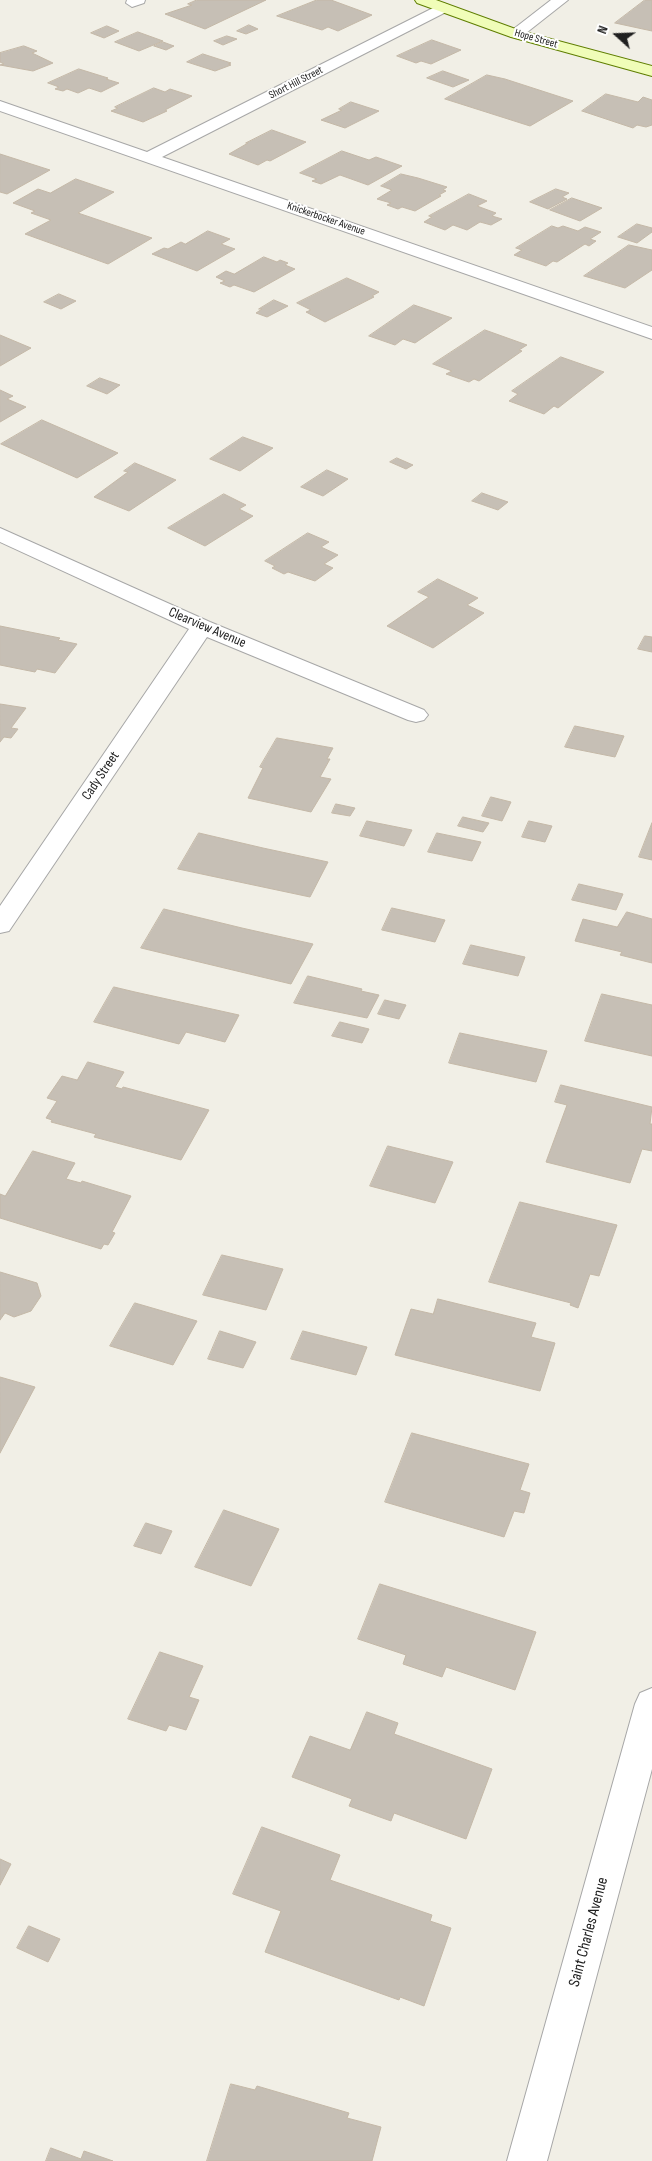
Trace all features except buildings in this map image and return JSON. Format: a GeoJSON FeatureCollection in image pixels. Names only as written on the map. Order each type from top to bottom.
{"type":"FeatureCollection","features":[{"type":"Feature","properties":{"kind":"main road","name":"Hope Street"},"geometry":{"type":"LineString","coordinates":[[422,0],[516,34],[652,71]]}},
{"type":"Feature","properties":{"kind":"street"},"geometry":{"type":"LineString","coordinates":[[516,34],[562,0]]}},
{"type":"Feature","properties":{"kind":"street","name":"Short Hill Street"},"geometry":{"type":"LineString","coordinates":[[149,157],[443,8]]}},
{"type":"Feature","properties":{"kind":"street","name":"Knickerbocker Avenue"},"geometry":{"type":"LineString","coordinates":[[0,106],[652,333]]}},
{"type":"Feature","properties":{"kind":"street","name":"Clearview Avenue"},"geometry":{"type":"LineString","coordinates":[[0,534],[202,627],[416,715]]}},
{"type":"Feature","properties":{"kind":"street","name":"Cady Street"},"geometry":{"type":"LineString","coordinates":[[0,925],[202,627]]}},
{"type":"Feature","properties":{"kind":"street","name":"Saint Charles Avenue"},"geometry":{"type":"LineString","coordinates":[[527,2161],[652,1704]]}}]}
